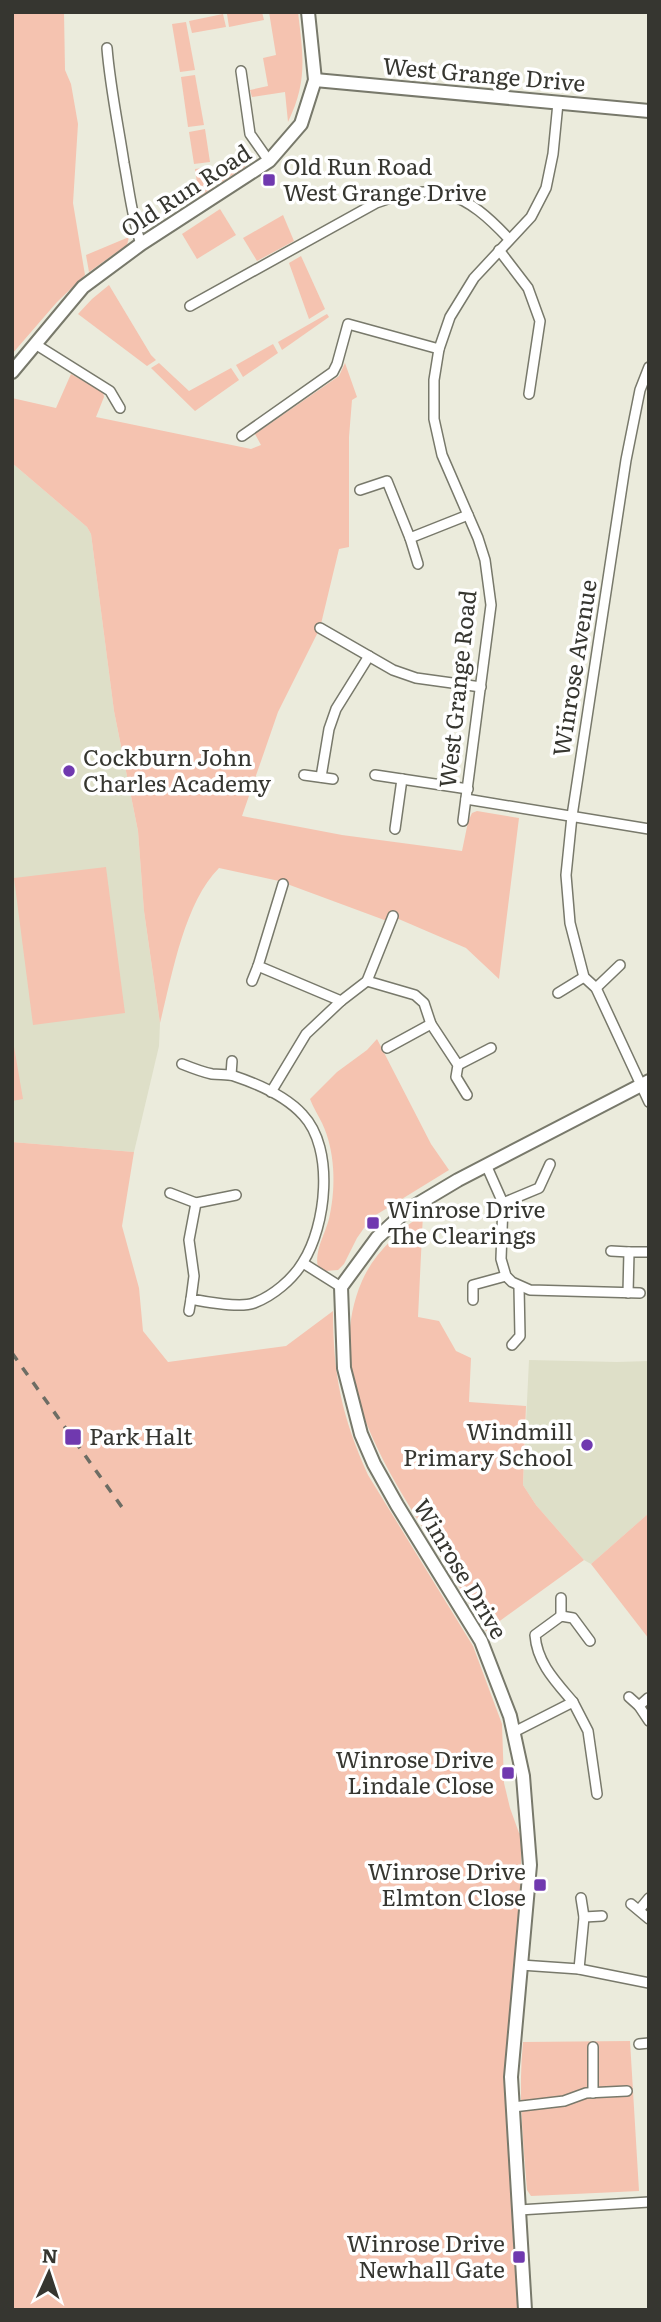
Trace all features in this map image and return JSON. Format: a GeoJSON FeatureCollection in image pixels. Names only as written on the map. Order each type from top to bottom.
{"type":"FeatureCollection","features":[{"type":"Feature","properties":{"kind":"street","name":"Old Run Road"},"geometry":{"type":"LineString","coordinates":[[12,372],[83,287],[141,244],[270,161],[301,124],[315,80],[309,12]]}},
{"type":"Feature","properties":{"kind":"street"},"geometry":{"type":"LineString","coordinates":[[107,48],[136,230],[141,244]]}},
{"type":"Feature","properties":{"kind":"street"},"geometry":{"type":"LineString","coordinates":[[241,71],[250,134],[270,161]]}},
{"type":"Feature","properties":{"kind":"street","name":"West Grange Drive"},"geometry":{"type":"LineString","coordinates":[[315,80],[649,111]]}},
{"type":"Feature","properties":{"kind":"street","name":"West Grange Road"},"geometry":{"type":"LineString","coordinates":[[463,821],[491,605],[485,560],[442,455],[434,419],[434,380],[439,349],[450,317],[474,278],[531,217],[546,188],[553,154],[558,103]]}},
{"type":"Feature","properties":{"kind":"street"},"geometry":{"type":"LineString","coordinates":[[190,306],[395,195],[438,192],[460,197],[475,206],[509,239]]}},
{"type":"Feature","properties":{"kind":"street"},"geometry":{"type":"LineString","coordinates":[[499,250],[528,288],[540,321],[529,394]]}},
{"type":"Feature","properties":{"kind":"street"},"geometry":{"type":"LineString","coordinates":[[242,436],[332,372],[337,364],[348,324],[439,349]]}},
{"type":"Feature","properties":{"kind":"street"},"geometry":{"type":"LineString","coordinates":[[35,344],[110,391],[120,408]]}},
{"type":"Feature","properties":{"kind":"street","name":"Winrose Avenue"},"geometry":{"type":"LineString","coordinates":[[584,977],[570,923],[566,875],[572,816],[626,460],[640,390],[649,367]]}},
{"type":"Feature","properties":{"kind":"street"},"geometry":{"type":"LineString","coordinates":[[360,490],[387,481],[418,564]]}},
{"type":"Feature","properties":{"kind":"street"},"geometry":{"type":"LineString","coordinates":[[410,538],[468,515]]}},
{"type":"Feature","properties":{"kind":"street"},"geometry":{"type":"LineString","coordinates":[[320,628],[393,670],[416,678],[481,687]]}},
{"type":"Feature","properties":{"kind":"street"},"geometry":{"type":"LineString","coordinates":[[321,777],[329,729],[336,709],[369,656]]}},
{"type":"Feature","properties":{"kind":"street"},"geometry":{"type":"LineString","coordinates":[[304,775],[333,779]]}},
{"type":"Feature","properties":{"kind":"street"},"geometry":{"type":"LineString","coordinates":[[375,775],[572,816],[649,829]]}},
{"type":"Feature","properties":{"kind":"street"},"geometry":{"type":"LineString","coordinates":[[395,829],[402,779]]}},
{"type":"Feature","properties":{"kind":"street"},"geometry":{"type":"LineString","coordinates":[[252,981],[282,884]]}},
{"type":"Feature","properties":{"kind":"street"},"geometry":{"type":"LineString","coordinates":[[271,1092],[306,1034],[367,981],[393,916]]}},
{"type":"Feature","properties":{"kind":"street"},"geometry":{"type":"LineString","coordinates":[[596,988],[620,965]]}},
{"type":"Feature","properties":{"kind":"street"},"geometry":{"type":"LineString","coordinates":[[258,966],[341,1001]]}},
{"type":"Feature","properties":{"kind":"street"},"geometry":{"type":"LineString","coordinates":[[558,993],[584,977],[596,988],[644,1083],[649,1102]]}},
{"type":"Feature","properties":{"kind":"street"},"geometry":{"type":"LineString","coordinates":[[367,981],[415,995],[424,1003],[431,1024],[458,1065],[456,1077],[467,1095]]}},
{"type":"Feature","properties":{"kind":"street"},"geometry":{"type":"LineString","coordinates":[[387,1048],[431,1024]]}},
{"type":"Feature","properties":{"kind":"street"},"geometry":{"type":"LineString","coordinates":[[458,1065],[491,1048]]}},
{"type":"Feature","properties":{"kind":"street"},"geometry":{"type":"LineString","coordinates":[[231,1075],[232,1061]]}},
{"type":"Feature","properties":{"kind":"street"},"geometry":{"type":"LineString","coordinates":[[182,1064],[212,1074],[231,1075],[271,1092],[304,1116],[321,1154],[324,1181],[316,1232],[303,1263],[280,1288],[253,1304],[191,1299]]}},
{"type":"Feature","properties":{"kind":"street"},"geometry":{"type":"LineString","coordinates":[[303,1263],[341,1287],[377,1238],[406,1211],[644,1083]]}},
{"type":"Feature","properties":{"kind":"street"},"geometry":{"type":"LineString","coordinates":[[503,1203],[539,1188],[550,1164]]}},
{"type":"Feature","properties":{"kind":"street"},"geometry":{"type":"LineString","coordinates":[[487,1167],[503,1203],[501,1259],[506,1276],[519,1287],[530,1290],[640,1293]]}},
{"type":"Feature","properties":{"kind":"street"},"geometry":{"type":"LineString","coordinates":[[170,1193],[196,1203],[236,1195]]}},
{"type":"Feature","properties":{"kind":"street"},"geometry":{"type":"LineString","coordinates":[[189,1311],[194,1276],[189,1240],[196,1203]]}},
{"type":"Feature","properties":{"kind":"street"},"geometry":{"type":"LineString","coordinates":[[467,1237],[501,1240]]}},
{"type":"Feature","properties":{"kind":"street"},"geometry":{"type":"LineString","coordinates":[[611,1251],[649,1252]]}},
{"type":"Feature","properties":{"kind":"street"},"geometry":{"type":"LineString","coordinates":[[628,1293],[629,1252]]}},
{"type":"Feature","properties":{"kind":"street"},"geometry":{"type":"LineString","coordinates":[[473,1300],[473,1284],[506,1276]]}},
{"type":"Feature","properties":{"kind":"street","name":"Winrose Drive"},"geometry":{"type":"LineString","coordinates":[[341,1287],[344,1368],[361,1434],[397,1505],[481,1641],[514,1732],[523,1776],[530,1852],[511,2077],[525,2310]]}},
{"type":"Feature","properties":{"kind":"street"},"geometry":{"type":"LineString","coordinates":[[512,1345],[520,1336],[519,1287]]}},
{"type":"Feature","properties":{"kind":"street"},"geometry":{"type":"LineString","coordinates":[[561,1598],[561,1616]]}},
{"type":"Feature","properties":{"kind":"street"},"geometry":{"type":"LineString","coordinates":[[590,1640],[573,1618],[561,1616],[535,1635],[536,1648],[547,1672],[573,1702],[588,1731],[597,1794]]}},
{"type":"Feature","properties":{"kind":"street"},"geometry":{"type":"LineString","coordinates":[[629,1697],[649,1721]]}},
{"type":"Feature","properties":{"kind":"street"},"geometry":{"type":"LineString","coordinates":[[639,1706],[648,1698]]}},
{"type":"Feature","properties":{"kind":"street"},"geometry":{"type":"LineString","coordinates":[[514,1732],[573,1702]]}},
{"type":"Feature","properties":{"kind":"street"},"geometry":{"type":"LineString","coordinates":[[579,1969],[584,1917],[581,1898]]}},
{"type":"Feature","properties":{"kind":"street"},"geometry":{"type":"LineString","coordinates":[[649,1898],[635,1907],[649,1919]]}},
{"type":"Feature","properties":{"kind":"street"},"geometry":{"type":"LineString","coordinates":[[584,1917],[602,1916]]}},
{"type":"Feature","properties":{"kind":"street"},"geometry":{"type":"LineString","coordinates":[[521,1965],[579,1969],[649,1983]]}},
{"type":"Feature","properties":{"kind":"street"},"geometry":{"type":"LineString","coordinates":[[593,2047],[593,2093]]}},
{"type":"Feature","properties":{"kind":"street"},"geometry":{"type":"LineString","coordinates":[[513,2106],[564,2101],[593,2093],[627,2091]]}},
{"type":"Feature","properties":{"kind":"street"},"geometry":{"type":"LineString","coordinates":[[519,2210],[649,2202]]}},
{"type":"Feature","properties":{"kind":"shaded area"},"geometry":{"type":"Polygon","coordinates":[[[12,12],[64,12],[65,70],[71,84],[78,124],[73,203],[85,275],[57,302],[12,354],[12,12]]]}},
{"type":"Feature","properties":{"kind":"shaded area"},"geometry":{"type":"Polygon","coordinates":[[[262,12],[264,20],[229,27],[227,14],[262,12]]]}},
{"type":"Feature","properties":{"kind":"shaded area"},"geometry":{"type":"Polygon","coordinates":[[[269,12],[298,12],[302,55],[301,81],[288,122],[285,92],[252,97],[250,90],[268,86],[263,58],[276,55],[269,12]]]}},
{"type":"Feature","properties":{"kind":"shaded area"},"geometry":{"type":"Polygon","coordinates":[[[223,14],[226,27],[192,33],[189,21],[223,14]]]}},
{"type":"Feature","properties":{"kind":"shaded area"},"geometry":{"type":"Polygon","coordinates":[[[186,22],[195,70],[180,72],[172,24],[186,22]]]}},
{"type":"Feature","properties":{"kind":"shaded area"},"geometry":{"type":"Polygon","coordinates":[[[195,75],[204,125],[188,127],[181,77],[195,75]]]}},
{"type":"Feature","properties":{"kind":"shaded area"},"geometry":{"type":"Polygon","coordinates":[[[205,129],[210,162],[194,164],[189,132],[205,129]]]}},
{"type":"Feature","properties":{"kind":"shaded area"},"geometry":{"type":"Polygon","coordinates":[[[247,161],[245,167],[217,185],[214,166],[247,161]]]}},
{"type":"Feature","properties":{"kind":"shaded area"},"geometry":{"type":"Polygon","coordinates":[[[211,167],[214,187],[199,197],[195,169],[211,167]]]}},
{"type":"Feature","properties":{"kind":"shaded area"},"geometry":{"type":"Polygon","coordinates":[[[220,209],[236,235],[197,259],[182,234],[220,209]]]}},
{"type":"Feature","properties":{"kind":"shaded area"},"geometry":{"type":"Polygon","coordinates":[[[283,215],[294,241],[257,261],[243,238],[283,215]]]}},
{"type":"Feature","properties":{"kind":"shaded area"},"geometry":{"type":"Polygon","coordinates":[[[129,237],[127,245],[89,272],[86,255],[129,237]]]}},
{"type":"Feature","properties":{"kind":"shaded area"},"geometry":{"type":"Polygon","coordinates":[[[301,256],[325,309],[309,319],[289,263],[301,256]]]}},
{"type":"Feature","properties":{"kind":"shaded area"},"geometry":{"type":"Polygon","coordinates":[[[109,285],[156,360],[147,366],[78,314],[109,285]]]}},
{"type":"Feature","properties":{"kind":"shaded area"},"geometry":{"type":"Polygon","coordinates":[[[327,314],[329,317],[282,350],[278,342],[327,314]]]}},
{"type":"Feature","properties":{"kind":"shaded area"},"geometry":{"type":"Polygon","coordinates":[[[273,344],[278,353],[243,377],[236,365],[273,344]]]}},
{"type":"Feature","properties":{"kind":"shaded area"},"geometry":{"type":"Polygon","coordinates":[[[159,363],[189,391],[231,368],[239,380],[195,411],[151,368],[159,363]]]}},
{"type":"Feature","properties":{"kind":"shaded area"},"geometry":{"type":"Polygon","coordinates":[[[345,363],[357,397],[352,400],[349,437],[349,547],[339,549],[320,628],[278,712],[242,816],[342,835],[462,851],[472,813],[477,811],[519,818],[499,979],[466,948],[394,917],[387,921],[279,881],[219,868],[207,883],[188,920],[160,1023],[144,911],[138,831],[114,711],[91,534],[87,527],[12,463],[12,398],[56,408],[71,374],[103,392],[104,397],[96,417],[251,449],[261,445],[255,434],[339,376],[345,363]]]}},
{"type":"Feature","properties":{"kind":"shaded area","name":"Cockburn John Charles Academy"},"geometry":{"type":"Polygon","coordinates":[[[12,463],[87,527],[91,534],[114,711],[138,831],[144,911],[160,1023],[159,1046],[134,1152],[12,1142],[12,463]]]}},
{"type":"Feature","properties":{"kind":"shaded area"},"geometry":{"type":"Polygon","coordinates":[[[106,867],[125,1013],[33,1025],[14,878],[106,867]]]}},
{"type":"Feature","properties":{"kind":"shaded area"},"geometry":{"type":"Polygon","coordinates":[[[12,1035],[23,1099],[12,1101],[12,1035]]]}},
{"type":"Feature","properties":{"kind":"shaded area"},"geometry":{"type":"Polygon","coordinates":[[[377,1039],[431,1144],[449,1170],[371,1218],[344,1264],[338,1270],[325,1271],[318,1267],[317,1260],[330,1214],[333,1168],[330,1145],[310,1099],[337,1072],[367,1050],[377,1039]]]}},
{"type":"Feature","properties":{"kind":"shaded area"},"geometry":{"type":"Polygon","coordinates":[[[12,1142],[134,1152],[122,1226],[139,1288],[143,1331],[168,1362],[286,1346],[333,1311],[337,1376],[359,1454],[368,1475],[473,1646],[502,1724],[504,1783],[510,1808],[519,1833],[522,1834],[520,1897],[504,2080],[518,2310],[12,2310],[12,1142]]]}},
{"type":"Feature","properties":{"kind":"shaded area"},"geometry":{"type":"Polygon","coordinates":[[[423,1214],[418,1317],[439,1321],[456,1351],[471,1358],[469,1402],[526,1406],[523,1485],[536,1505],[584,1560],[486,1631],[396,1484],[365,1419],[354,1385],[350,1350],[352,1316],[362,1281],[373,1261],[388,1243],[423,1214]]]}},
{"type":"Feature","properties":{"kind":"shaded area","name":"Windmill Primary School"},"geometry":{"type":"Polygon","coordinates":[[[529,1360],[649,1361],[649,1513],[591,1564],[584,1560],[536,1505],[523,1485],[529,1360]]]}},
{"type":"Feature","properties":{"kind":"shaded area"},"geometry":{"type":"Polygon","coordinates":[[[649,1513],[649,1639],[591,1564],[649,1513]]]}},
{"type":"Feature","properties":{"kind":"shaded area"},"geometry":{"type":"Polygon","coordinates":[[[630,2041],[639,2191],[531,2196],[527,2190],[522,2116],[523,2042],[630,2041]]]}},
{"type":"Feature","properties":{"kind":"railway"},"geometry":{"type":"LineString","coordinates":[[12,1353],[124,1510]]}},
{"type":"Feature","properties":{"kind":"place","name":"Old Run Road West Grange Drive"},"geometry":{"type":"Point","coordinates":[269,180]}},
{"type":"Feature","properties":{"kind":"place","name":"Cockburn John Charles Academy"},"geometry":{"type":"Point","coordinates":[69,771]}},
{"type":"Feature","properties":{"kind":"place","name":"Winrose Drive The Clearings"},"geometry":{"type":"Point","coordinates":[373,1223]}},
{"type":"Feature","properties":{"kind":"place","name":"Park Halt"},"geometry":{"type":"Point","coordinates":[73,1437]}},
{"type":"Feature","properties":{"kind":"place","name":"Windmill Primary School"},"geometry":{"type":"Point","coordinates":[587,1445]}},
{"type":"Feature","properties":{"kind":"place","name":"Winrose Drive Lindale Close"},"geometry":{"type":"Point","coordinates":[508,1773]}},
{"type":"Feature","properties":{"kind":"place","name":"Winrose Drive Elmton Close"},"geometry":{"type":"Point","coordinates":[540,1885]}},
{"type":"Feature","properties":{"kind":"place","name":"Winrose Drive Newhall Gate"},"geometry":{"type":"Point","coordinates":[519,2257]}}]}
